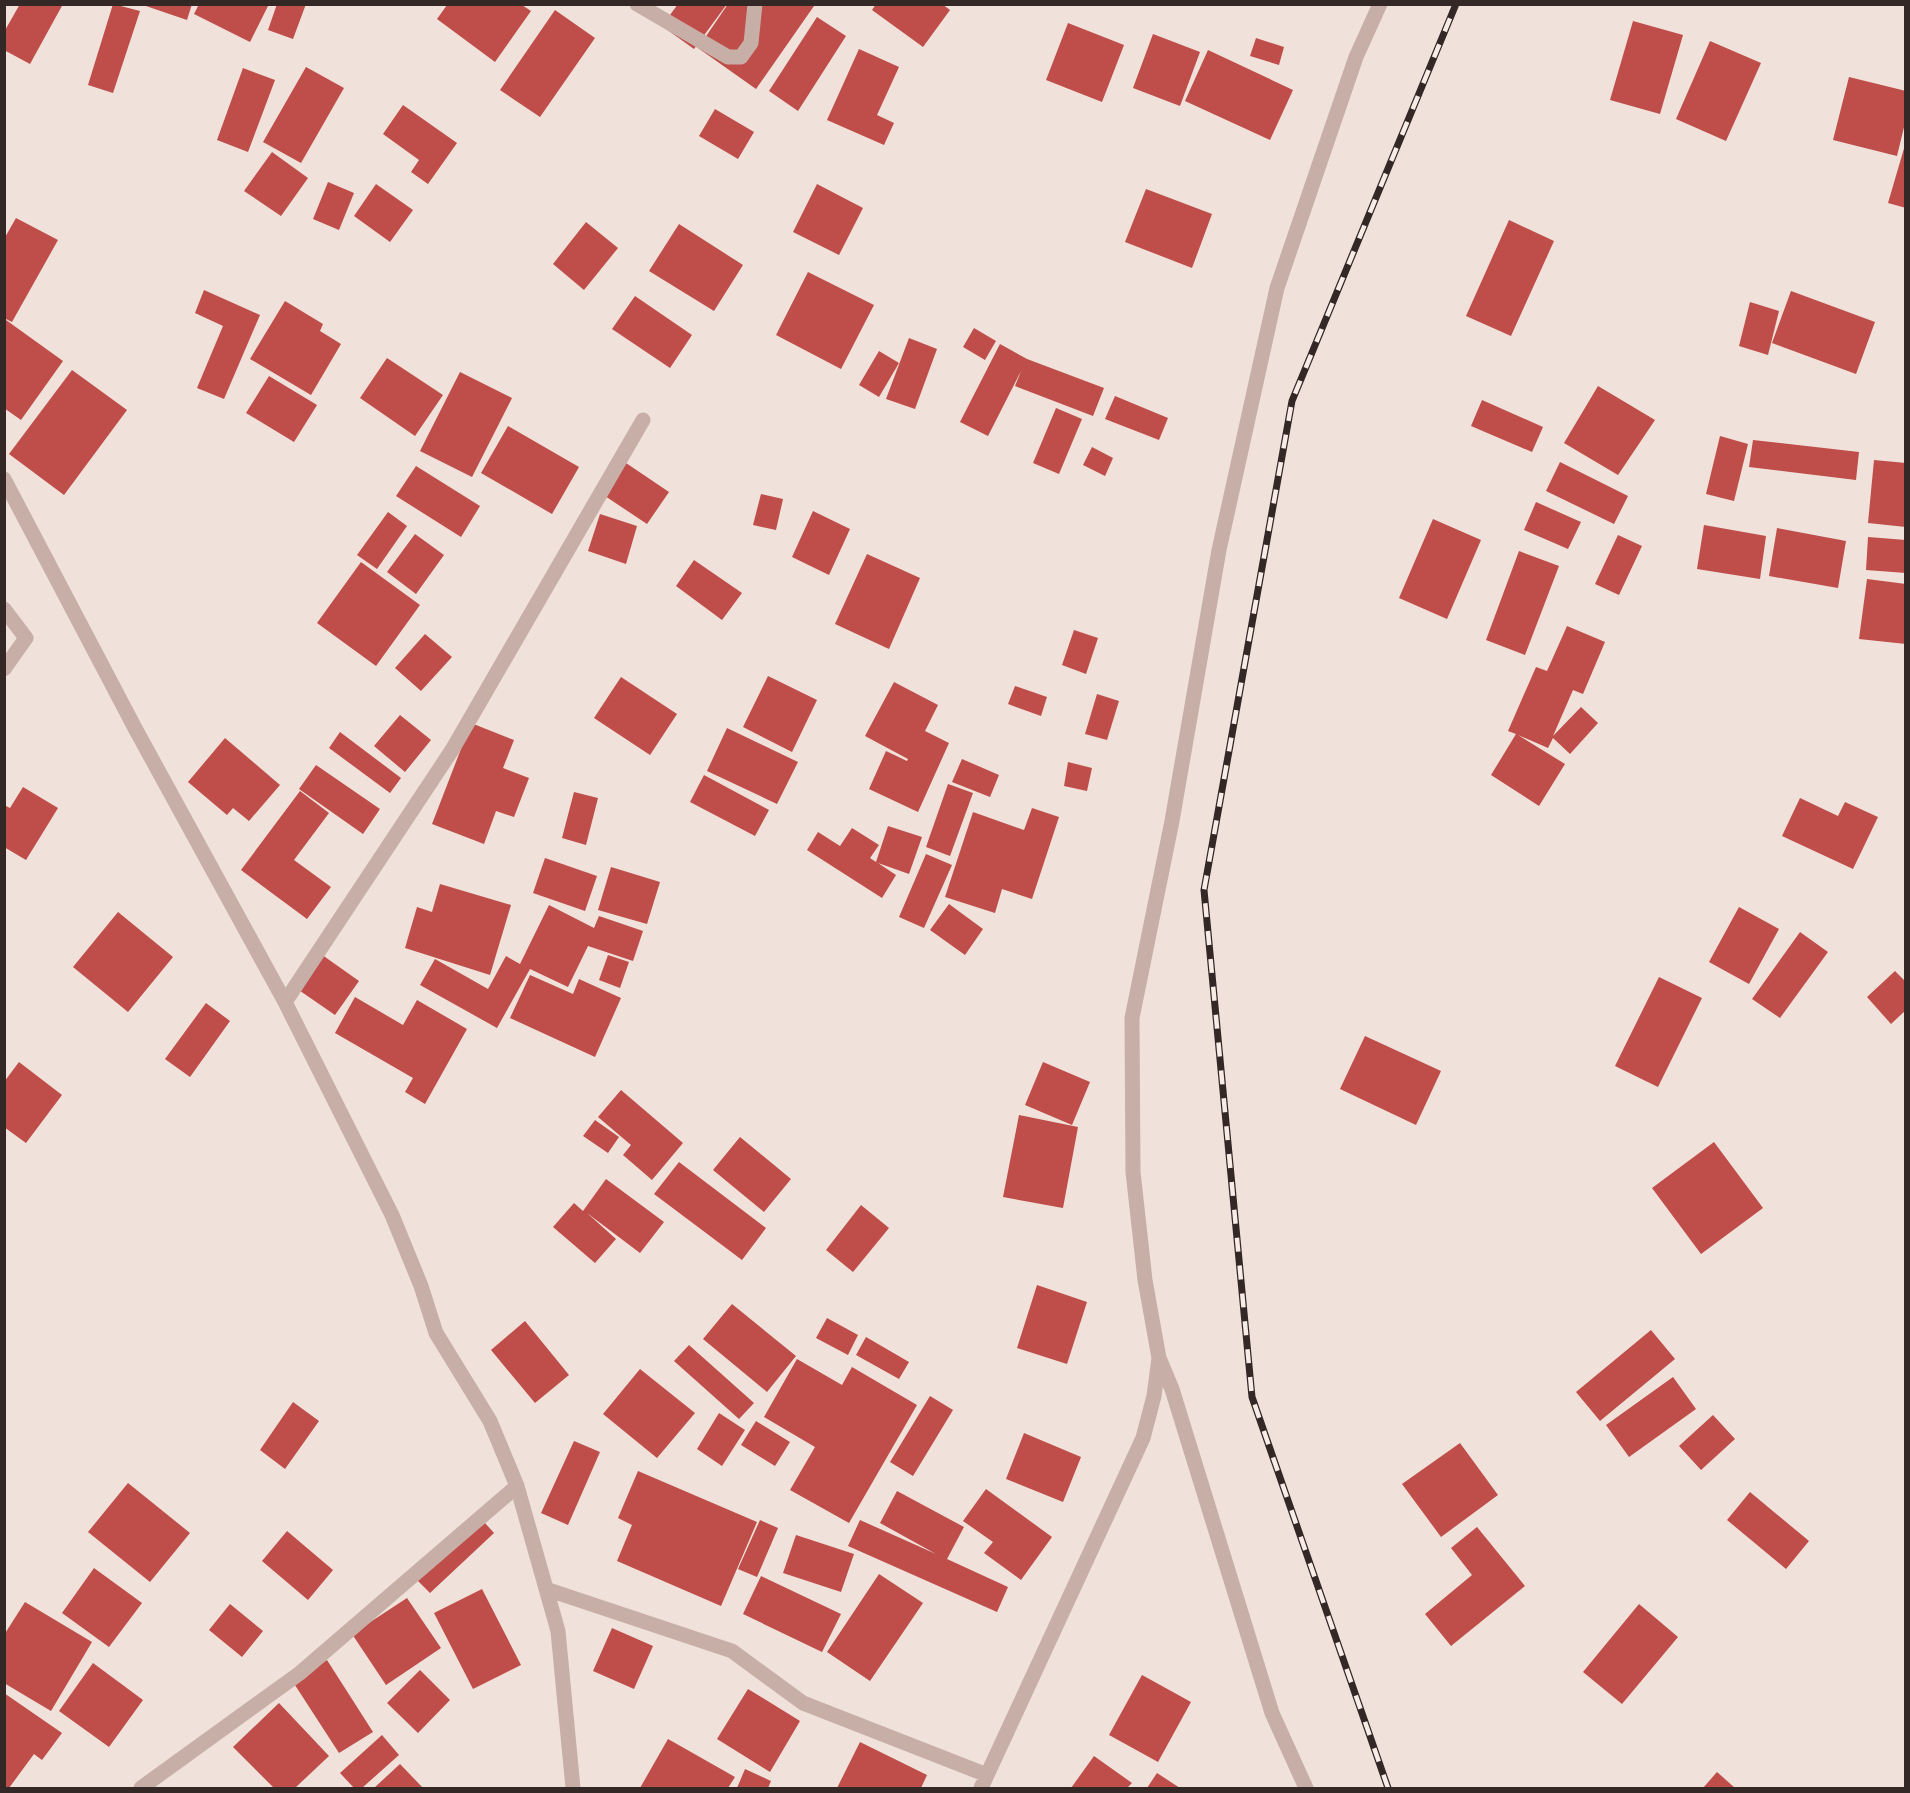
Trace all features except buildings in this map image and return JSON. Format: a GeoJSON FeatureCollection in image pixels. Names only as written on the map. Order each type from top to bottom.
{"type":"FeatureCollection","features":[{"type":"Feature","properties":{"kind":"street"},"geometry":{"type":"LineString","coordinates":[[637,4],[728,57],[741,57],[751,43],[755,4]]}},
{"type":"Feature","properties":{"kind":"street"},"geometry":{"type":"LineString","coordinates":[[1306,1788],[1272,1713],[1172,1389],[1159,1358],[1145,1280],[1133,1172],[1132,1018],[1172,821],[1218,550],[1277,288],[1356,57],[1380,4]]}},
{"type":"Feature","properties":{"kind":"street"},"geometry":{"type":"LineString","coordinates":[[285,1002],[452,750],[643,420]]}},
{"type":"Feature","properties":{"kind":"street"},"geometry":{"type":"LineString","coordinates":[[4,479],[136,730],[285,1002],[392,1215],[421,1286],[436,1333],[490,1420],[517,1486],[558,1631],[573,1788]]}},
{"type":"Feature","properties":{"kind":"street"},"geometry":{"type":"LineString","coordinates":[[4,609],[26,638],[4,669]]}},
{"type":"Feature","properties":{"kind":"street"},"geometry":{"type":"LineString","coordinates":[[546,1589],[732,1651],[802,1703],[984,1782],[1143,1438],[1154,1396],[1159,1358]]}},
{"type":"Feature","properties":{"kind":"street"},"geometry":{"type":"LineString","coordinates":[[141,1788],[300,1673],[517,1486]]}},
{"type":"Feature","properties":{"kind":"railway"},"geometry":{"type":"LineString","coordinates":[[1388,1788],[1252,1397],[1204,890],[1292,401],[1456,4]]}}]}
